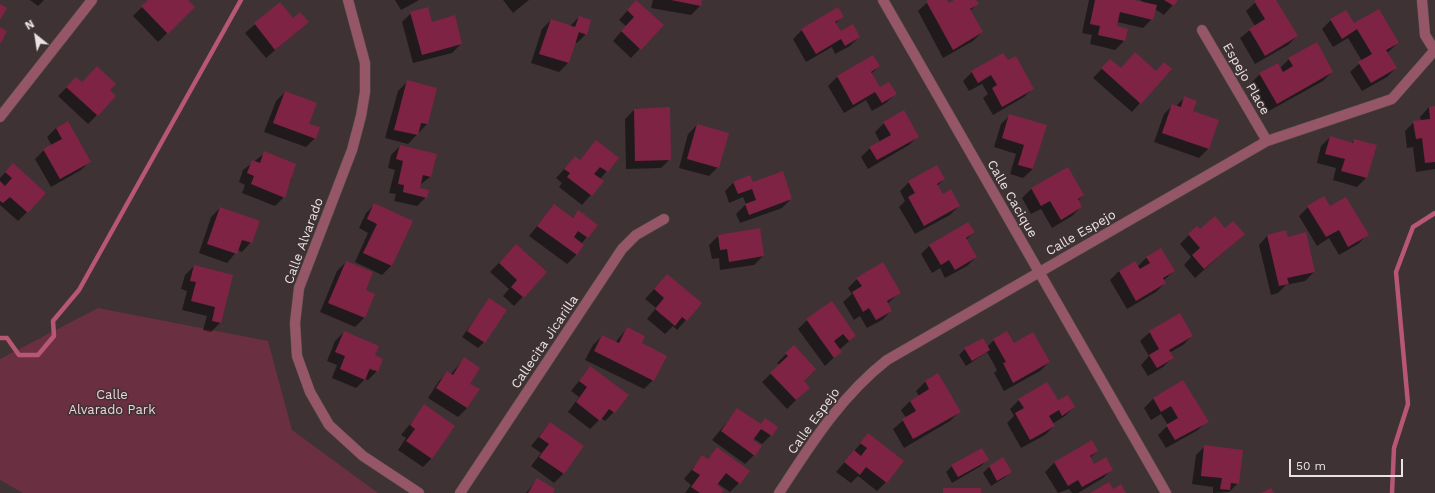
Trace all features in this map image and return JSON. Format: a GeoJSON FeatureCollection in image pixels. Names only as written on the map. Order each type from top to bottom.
{"type":"FeatureCollection","features":[{"type":"Feature","properties":{"kind":"street"},"geometry":{"type":"LineString","coordinates":[[0,117],[92,0]]}},
{"type":"Feature","properties":{"kind":"street","name":"Calle Alvarado"},"geometry":{"type":"LineString","coordinates":[[348,0],[365,63],[365,92],[361,116],[352,150],[299,288],[295,323],[297,356],[310,392],[329,425],[363,456],[419,493]]}},
{"type":"Feature","properties":{"kind":"street","name":"Calle Cacique"},"geometry":{"type":"LineString","coordinates":[[883,0],[1166,493]]}},
{"type":"Feature","properties":{"kind":"street","name":"Calle Espejo"},"geometry":{"type":"LineString","coordinates":[[779,493],[832,414],[857,386],[872,372],[904,350],[1267,141],[1392,99],[1434,51],[1425,35],[1422,0]]}},
{"type":"Feature","properties":{"kind":"street","name":"Espejo Place"},"geometry":{"type":"LineString","coordinates":[[1202,30],[1267,141]]}},
{"type":"Feature","properties":{"kind":"street","name":"Callecita Jicarilla"},"geometry":{"type":"LineString","coordinates":[[460,493],[622,249],[636,235],[664,219]]}},
{"type":"Feature","properties":{"kind":"green space","name":"Calle Alvarado Park"},"geometry":{"type":"Polygon","coordinates":[[[98,308],[268,341],[292,430],[378,493],[23,493],[0,480],[0,359],[98,308]]]}},
{"type":"Feature","properties":{"kind":"building"},"geometry":{"type":"Polygon","coordinates":[[[148,0],[188,0],[195,7],[168,34],[141,6],[148,0]]]}},
{"type":"Feature","properties":{"kind":"building"},"geometry":{"type":"Polygon","coordinates":[[[636,0],[664,25],[641,50],[621,31],[634,17],[627,10],[636,0]]]}},
{"type":"Feature","properties":{"kind":"building"},"geometry":{"type":"Polygon","coordinates":[[[671,0],[702,0],[701,6],[671,0]]]}},
{"type":"Feature","properties":{"kind":"building"},"geometry":{"type":"Polygon","coordinates":[[[947,0],[949,3],[954,0],[976,0],[979,4],[970,9],[983,32],[953,50],[926,1],[947,0]]]}},
{"type":"Feature","properties":{"kind":"building"},"geometry":{"type":"Polygon","coordinates":[[[1095,0],[1134,0],[1157,5],[1153,20],[1120,12],[1117,26],[1128,29],[1125,41],[1098,35],[1100,26],[1090,24],[1095,0]]]}},
{"type":"Feature","properties":{"kind":"building"},"geometry":{"type":"Polygon","coordinates":[[[1164,0],[1178,0],[1174,6],[1164,0]]]}},
{"type":"Feature","properties":{"kind":"building"},"geometry":{"type":"Polygon","coordinates":[[[1276,0],[1298,36],[1265,56],[1249,29],[1265,19],[1254,1],[1276,0]]]}},
{"type":"Feature","properties":{"kind":"building"},"geometry":{"type":"Polygon","coordinates":[[[280,2],[293,18],[300,12],[309,22],[275,50],[254,23],[280,2]]]}},
{"type":"Feature","properties":{"kind":"building"},"geometry":{"type":"Polygon","coordinates":[[[0,4],[7,8],[0,20],[0,4]]]}},
{"type":"Feature","properties":{"kind":"building"},"geometry":{"type":"Polygon","coordinates":[[[428,7],[432,22],[455,15],[462,44],[422,55],[410,12],[428,7]]]}},
{"type":"Feature","properties":{"kind":"building"},"geometry":{"type":"Polygon","coordinates":[[[838,7],[844,17],[835,22],[841,31],[853,24],[860,37],[845,46],[841,39],[816,54],[801,29],[838,7]]]}},
{"type":"Feature","properties":{"kind":"building"},"geometry":{"type":"Polygon","coordinates":[[[1379,9],[1399,43],[1386,50],[1397,68],[1371,83],[1358,62],[1372,54],[1357,29],[1342,39],[1330,19],[1346,10],[1354,23],[1379,9]]]}},
{"type":"Feature","properties":{"kind":"building"},"geometry":{"type":"Polygon","coordinates":[[[579,16],[591,20],[587,35],[579,32],[569,63],[539,54],[551,19],[575,27],[579,16]]]}},
{"type":"Feature","properties":{"kind":"building"},"geometry":{"type":"Polygon","coordinates":[[[0,27],[7,31],[1,43],[0,42],[0,27]]]}},
{"type":"Feature","properties":{"kind":"building"},"geometry":{"type":"Polygon","coordinates":[[[1317,42],[1333,72],[1277,104],[1259,73],[1278,63],[1283,72],[1293,66],[1288,58],[1317,42]]]}},
{"type":"Feature","properties":{"kind":"building"},"geometry":{"type":"Polygon","coordinates":[[[1135,52],[1156,71],[1164,62],[1172,69],[1141,104],[1101,68],[1110,59],[1121,68],[1135,52]]]}},
{"type":"Feature","properties":{"kind":"building"},"geometry":{"type":"Polygon","coordinates":[[[1003,53],[1008,60],[1016,56],[1034,89],[1002,107],[992,88],[997,85],[991,75],[978,83],[971,71],[1003,53]]]}},
{"type":"Feature","properties":{"kind":"building"},"geometry":{"type":"Polygon","coordinates":[[[873,55],[880,66],[871,72],[880,87],[889,82],[897,94],[882,103],[875,92],[853,105],[837,76],[873,55]]]}},
{"type":"Feature","properties":{"kind":"building"},"geometry":{"type":"Polygon","coordinates":[[[97,66],[116,84],[110,90],[116,96],[98,116],[66,87],[76,77],[82,82],[97,66]]]}},
{"type":"Feature","properties":{"kind":"building"},"geometry":{"type":"Polygon","coordinates":[[[407,80],[437,88],[428,124],[421,123],[418,135],[394,130],[407,80]]]}},
{"type":"Feature","properties":{"kind":"building"},"geometry":{"type":"Polygon","coordinates":[[[285,91],[317,103],[309,124],[320,127],[316,139],[273,123],[285,91]]]}},
{"type":"Feature","properties":{"kind":"building"},"geometry":{"type":"Polygon","coordinates":[[[1184,96],[1197,101],[1193,111],[1219,120],[1209,149],[1162,133],[1172,104],[1181,107],[1184,96]]]}},
{"type":"Feature","properties":{"kind":"building"},"geometry":{"type":"Polygon","coordinates":[[[1435,106],[1435,162],[1425,163],[1422,138],[1416,139],[1413,121],[1430,119],[1429,107],[1435,106]]]}},
{"type":"Feature","properties":{"kind":"building"},"geometry":{"type":"Polygon","coordinates":[[[670,107],[671,160],[635,161],[634,109],[670,107]]]}},
{"type":"Feature","properties":{"kind":"building"},"geometry":{"type":"Polygon","coordinates":[[[904,110],[919,137],[877,160],[869,147],[891,135],[883,122],[904,110]]]}},
{"type":"Feature","properties":{"kind":"building"},"geometry":{"type":"Polygon","coordinates":[[[1009,114],[1047,125],[1033,169],[1018,165],[1024,145],[1002,138],[1009,114]]]}},
{"type":"Feature","properties":{"kind":"building"},"geometry":{"type":"Polygon","coordinates":[[[68,121],[91,162],[60,179],[43,149],[62,139],[56,128],[68,121]]]}},
{"type":"Feature","properties":{"kind":"building"},"geometry":{"type":"Polygon","coordinates":[[[697,124],[729,133],[719,168],[687,159],[697,124]]]}},
{"type":"Feature","properties":{"kind":"building"},"geometry":{"type":"Polygon","coordinates":[[[1330,136],[1353,143],[1354,139],[1377,145],[1367,178],[1341,171],[1345,159],[1325,154],[1330,136]]]}},
{"type":"Feature","properties":{"kind":"building"},"geometry":{"type":"Polygon","coordinates":[[[596,140],[619,158],[608,172],[600,167],[594,174],[604,181],[592,196],[567,177],[570,173],[564,169],[575,156],[580,160],[596,140]]]}},
{"type":"Feature","properties":{"kind":"building"},"geometry":{"type":"Polygon","coordinates":[[[400,145],[437,154],[431,177],[423,175],[420,188],[429,190],[427,198],[403,192],[404,185],[398,184],[403,161],[396,159],[400,145]]]}},
{"type":"Feature","properties":{"kind":"building"},"geometry":{"type":"Polygon","coordinates":[[[264,151],[296,164],[285,198],[251,184],[254,176],[247,173],[252,160],[260,163],[264,151]]]}},
{"type":"Feature","properties":{"kind":"building"},"geometry":{"type":"Polygon","coordinates":[[[13,163],[46,193],[28,213],[10,197],[3,203],[0,201],[0,181],[5,186],[12,178],[5,172],[13,163]]]}},
{"type":"Feature","properties":{"kind":"building"},"geometry":{"type":"Polygon","coordinates":[[[937,165],[945,179],[937,184],[943,194],[951,189],[960,206],[924,226],[908,197],[915,193],[908,181],[937,165]]]}},
{"type":"Feature","properties":{"kind":"building"},"geometry":{"type":"Polygon","coordinates":[[[1068,167],[1084,195],[1078,199],[1082,207],[1061,220],[1050,201],[1041,206],[1031,188],[1068,167]]]}},
{"type":"Feature","properties":{"kind":"building"},"geometry":{"type":"Polygon","coordinates":[[[783,171],[792,199],[749,215],[745,204],[756,200],[752,189],[738,194],[733,182],[750,175],[753,182],[783,171]]]}},
{"type":"Feature","properties":{"kind":"building"},"geometry":{"type":"Polygon","coordinates":[[[1324,196],[1330,206],[1346,197],[1369,235],[1348,247],[1339,230],[1326,237],[1307,206],[1324,196]]]}},
{"type":"Feature","properties":{"kind":"building"},"geometry":{"type":"Polygon","coordinates":[[[374,203],[413,221],[392,266],[363,253],[377,224],[367,219],[374,203]]]}},
{"type":"Feature","properties":{"kind":"building"},"geometry":{"type":"Polygon","coordinates":[[[554,204],[573,218],[578,210],[598,225],[588,238],[578,231],[574,237],[584,245],[577,255],[537,226],[554,204]]]}},
{"type":"Feature","properties":{"kind":"building"},"geometry":{"type":"Polygon","coordinates":[[[220,207],[260,221],[252,243],[242,240],[237,254],[207,244],[220,207]]]}},
{"type":"Feature","properties":{"kind":"building"},"geometry":{"type":"Polygon","coordinates":[[[1215,216],[1225,228],[1233,221],[1245,234],[1204,269],[1192,255],[1200,248],[1188,234],[1197,226],[1200,229],[1215,216]]]}},
{"type":"Feature","properties":{"kind":"building"},"geometry":{"type":"Polygon","coordinates":[[[968,222],[975,232],[966,238],[977,257],[955,270],[949,260],[941,265],[929,245],[968,222]]]}},
{"type":"Feature","properties":{"kind":"building"},"geometry":{"type":"Polygon","coordinates":[[[760,228],[764,256],[729,262],[727,249],[720,250],[718,235],[760,228]]]}},
{"type":"Feature","properties":{"kind":"building"},"geometry":{"type":"Polygon","coordinates":[[[1286,230],[1288,237],[1306,232],[1315,272],[1287,278],[1289,284],[1279,286],[1267,235],[1286,230]]]}},
{"type":"Feature","properties":{"kind":"building"},"geometry":{"type":"Polygon","coordinates":[[[516,244],[547,272],[524,298],[511,287],[517,280],[499,263],[516,244]]]}},
{"type":"Feature","properties":{"kind":"building"},"geometry":{"type":"Polygon","coordinates":[[[1161,248],[1175,271],[1163,278],[1166,283],[1136,301],[1119,271],[1135,261],[1140,269],[1150,263],[1146,257],[1161,248]]]}},
{"type":"Feature","properties":{"kind":"building"},"geometry":{"type":"Polygon","coordinates":[[[346,261],[373,272],[366,290],[375,294],[365,318],[328,303],[346,261]]]}},
{"type":"Feature","properties":{"kind":"building"},"geometry":{"type":"Polygon","coordinates":[[[883,262],[901,293],[887,301],[892,311],[876,320],[869,308],[863,312],[852,292],[862,286],[856,278],[883,262]]]}},
{"type":"Feature","properties":{"kind":"building"},"geometry":{"type":"Polygon","coordinates":[[[194,265],[233,275],[221,323],[212,321],[215,307],[191,301],[196,282],[190,281],[194,265]]]}},
{"type":"Feature","properties":{"kind":"building"},"geometry":{"type":"Polygon","coordinates":[[[667,274],[702,303],[687,321],[682,317],[675,326],[655,309],[664,298],[654,289],[667,274]]]}},
{"type":"Feature","properties":{"kind":"building"},"geometry":{"type":"Polygon","coordinates":[[[489,298],[507,310],[485,343],[467,331],[489,298]]]}},
{"type":"Feature","properties":{"kind":"building"},"geometry":{"type":"Polygon","coordinates":[[[832,301],[856,336],[849,341],[843,334],[834,341],[842,352],[834,358],[806,319],[832,301]]]}},
{"type":"Feature","properties":{"kind":"building"},"geometry":{"type":"Polygon","coordinates":[[[1180,313],[1193,336],[1169,350],[1174,358],[1157,368],[1149,355],[1159,349],[1149,331],[1180,313]]]}},
{"type":"Feature","properties":{"kind":"building"},"geometry":{"type":"Polygon","coordinates":[[[627,327],[645,336],[642,343],[667,356],[654,381],[594,351],[602,335],[619,343],[627,327]]]}},
{"type":"Feature","properties":{"kind":"building"},"geometry":{"type":"Polygon","coordinates":[[[344,331],[379,346],[375,355],[383,359],[378,372],[370,368],[365,380],[340,369],[345,356],[335,352],[344,331]]]}},
{"type":"Feature","properties":{"kind":"building"},"geometry":{"type":"Polygon","coordinates":[[[1007,331],[1014,343],[1033,332],[1050,362],[1013,383],[1003,363],[1006,362],[993,339],[1007,331]]]}},
{"type":"Feature","properties":{"kind":"building"},"geometry":{"type":"Polygon","coordinates":[[[983,338],[990,350],[972,361],[964,348],[983,338]]]}},
{"type":"Feature","properties":{"kind":"building"},"geometry":{"type":"Polygon","coordinates":[[[794,345],[816,369],[804,381],[810,388],[796,400],[770,373],[788,356],[785,353],[794,345]]]}},
{"type":"Feature","properties":{"kind":"building"},"geometry":{"type":"Polygon","coordinates":[[[464,357],[480,368],[470,384],[480,389],[467,408],[436,388],[447,371],[453,375],[464,357]]]}},
{"type":"Feature","properties":{"kind":"building"},"geometry":{"type":"Polygon","coordinates":[[[590,366],[629,395],[615,413],[609,409],[600,421],[576,402],[587,387],[579,381],[590,366]]]}},
{"type":"Feature","properties":{"kind":"building"},"geometry":{"type":"Polygon","coordinates":[[[938,373],[961,412],[913,439],[902,419],[916,411],[910,401],[929,389],[925,381],[938,373]]]}},
{"type":"Feature","properties":{"kind":"building"},"geometry":{"type":"Polygon","coordinates":[[[1183,380],[1209,422],[1175,440],[1166,425],[1178,418],[1171,406],[1161,412],[1153,398],[1183,380]]]}},
{"type":"Feature","properties":{"kind":"building"},"geometry":{"type":"Polygon","coordinates":[[[1047,382],[1058,400],[1068,395],[1075,407],[1062,416],[1059,410],[1049,416],[1055,426],[1030,440],[1015,413],[1024,408],[1018,399],[1047,382]]]}},
{"type":"Feature","properties":{"kind":"building"},"geometry":{"type":"Polygon","coordinates":[[[424,404],[455,426],[432,459],[406,441],[415,429],[410,425],[424,404]]]}},
{"type":"Feature","properties":{"kind":"building"},"geometry":{"type":"Polygon","coordinates":[[[737,408],[761,424],[765,418],[778,427],[772,436],[761,429],[753,440],[762,446],[755,456],[721,431],[737,408]]]}},
{"type":"Feature","properties":{"kind":"building"},"geometry":{"type":"Polygon","coordinates":[[[550,422],[584,446],[564,474],[539,457],[549,444],[539,437],[550,422]]]}},
{"type":"Feature","properties":{"kind":"building"},"geometry":{"type":"Polygon","coordinates":[[[868,433],[904,461],[887,483],[866,467],[860,475],[844,462],[854,450],[861,456],[867,448],[860,443],[868,433]]]}},
{"type":"Feature","properties":{"kind":"building"},"geometry":{"type":"Polygon","coordinates":[[[1092,440],[1098,451],[1090,456],[1094,464],[1106,457],[1113,470],[1082,487],[1078,480],[1068,486],[1054,462],[1092,440]]]}},
{"type":"Feature","properties":{"kind":"building"},"geometry":{"type":"Polygon","coordinates":[[[1204,445],[1243,450],[1239,484],[1231,483],[1230,490],[1220,489],[1222,478],[1201,476],[1204,445]]]}},
{"type":"Feature","properties":{"kind":"building"},"geometry":{"type":"Polygon","coordinates":[[[717,447],[750,471],[740,484],[726,473],[717,485],[724,490],[722,493],[700,493],[691,487],[700,475],[692,470],[702,455],[708,459],[717,447]]]}},
{"type":"Feature","properties":{"kind":"building"},"geometry":{"type":"Polygon","coordinates":[[[982,448],[989,460],[958,477],[951,465],[982,448]]]}},
{"type":"Feature","properties":{"kind":"building"},"geometry":{"type":"Polygon","coordinates":[[[1003,457],[1012,472],[997,481],[989,466],[1003,457]]]}},
{"type":"Feature","properties":{"kind":"building"},"geometry":{"type":"Polygon","coordinates":[[[537,478],[555,489],[553,493],[528,493],[537,478]]]}},
{"type":"Feature","properties":{"kind":"building"},"geometry":{"type":"Polygon","coordinates":[[[1109,482],[1113,489],[1121,484],[1126,493],[1090,493],[1109,482]]]}},
{"type":"Feature","properties":{"kind":"building"},"geometry":{"type":"Polygon","coordinates":[[[943,488],[981,488],[981,493],[943,493],[943,488]]]}},
{"type":"Feature","properties":{"kind":"building"},"geometry":{"type":"Polygon","coordinates":[[[1271,488],[1274,493],[1261,493],[1271,488]]]}},
{"type":"Feature","properties":{"kind":"waterway"},"geometry":{"type":"LineString","coordinates":[[0,338],[7,338],[19,355],[38,355],[54,336],[53,321],[79,290],[241,0]]}},
{"type":"Feature","properties":{"kind":"waterway"},"geometry":{"type":"LineString","coordinates":[[1392,493],[1394,448],[1408,404],[1396,272],[1413,227],[1435,213]]}}]}
